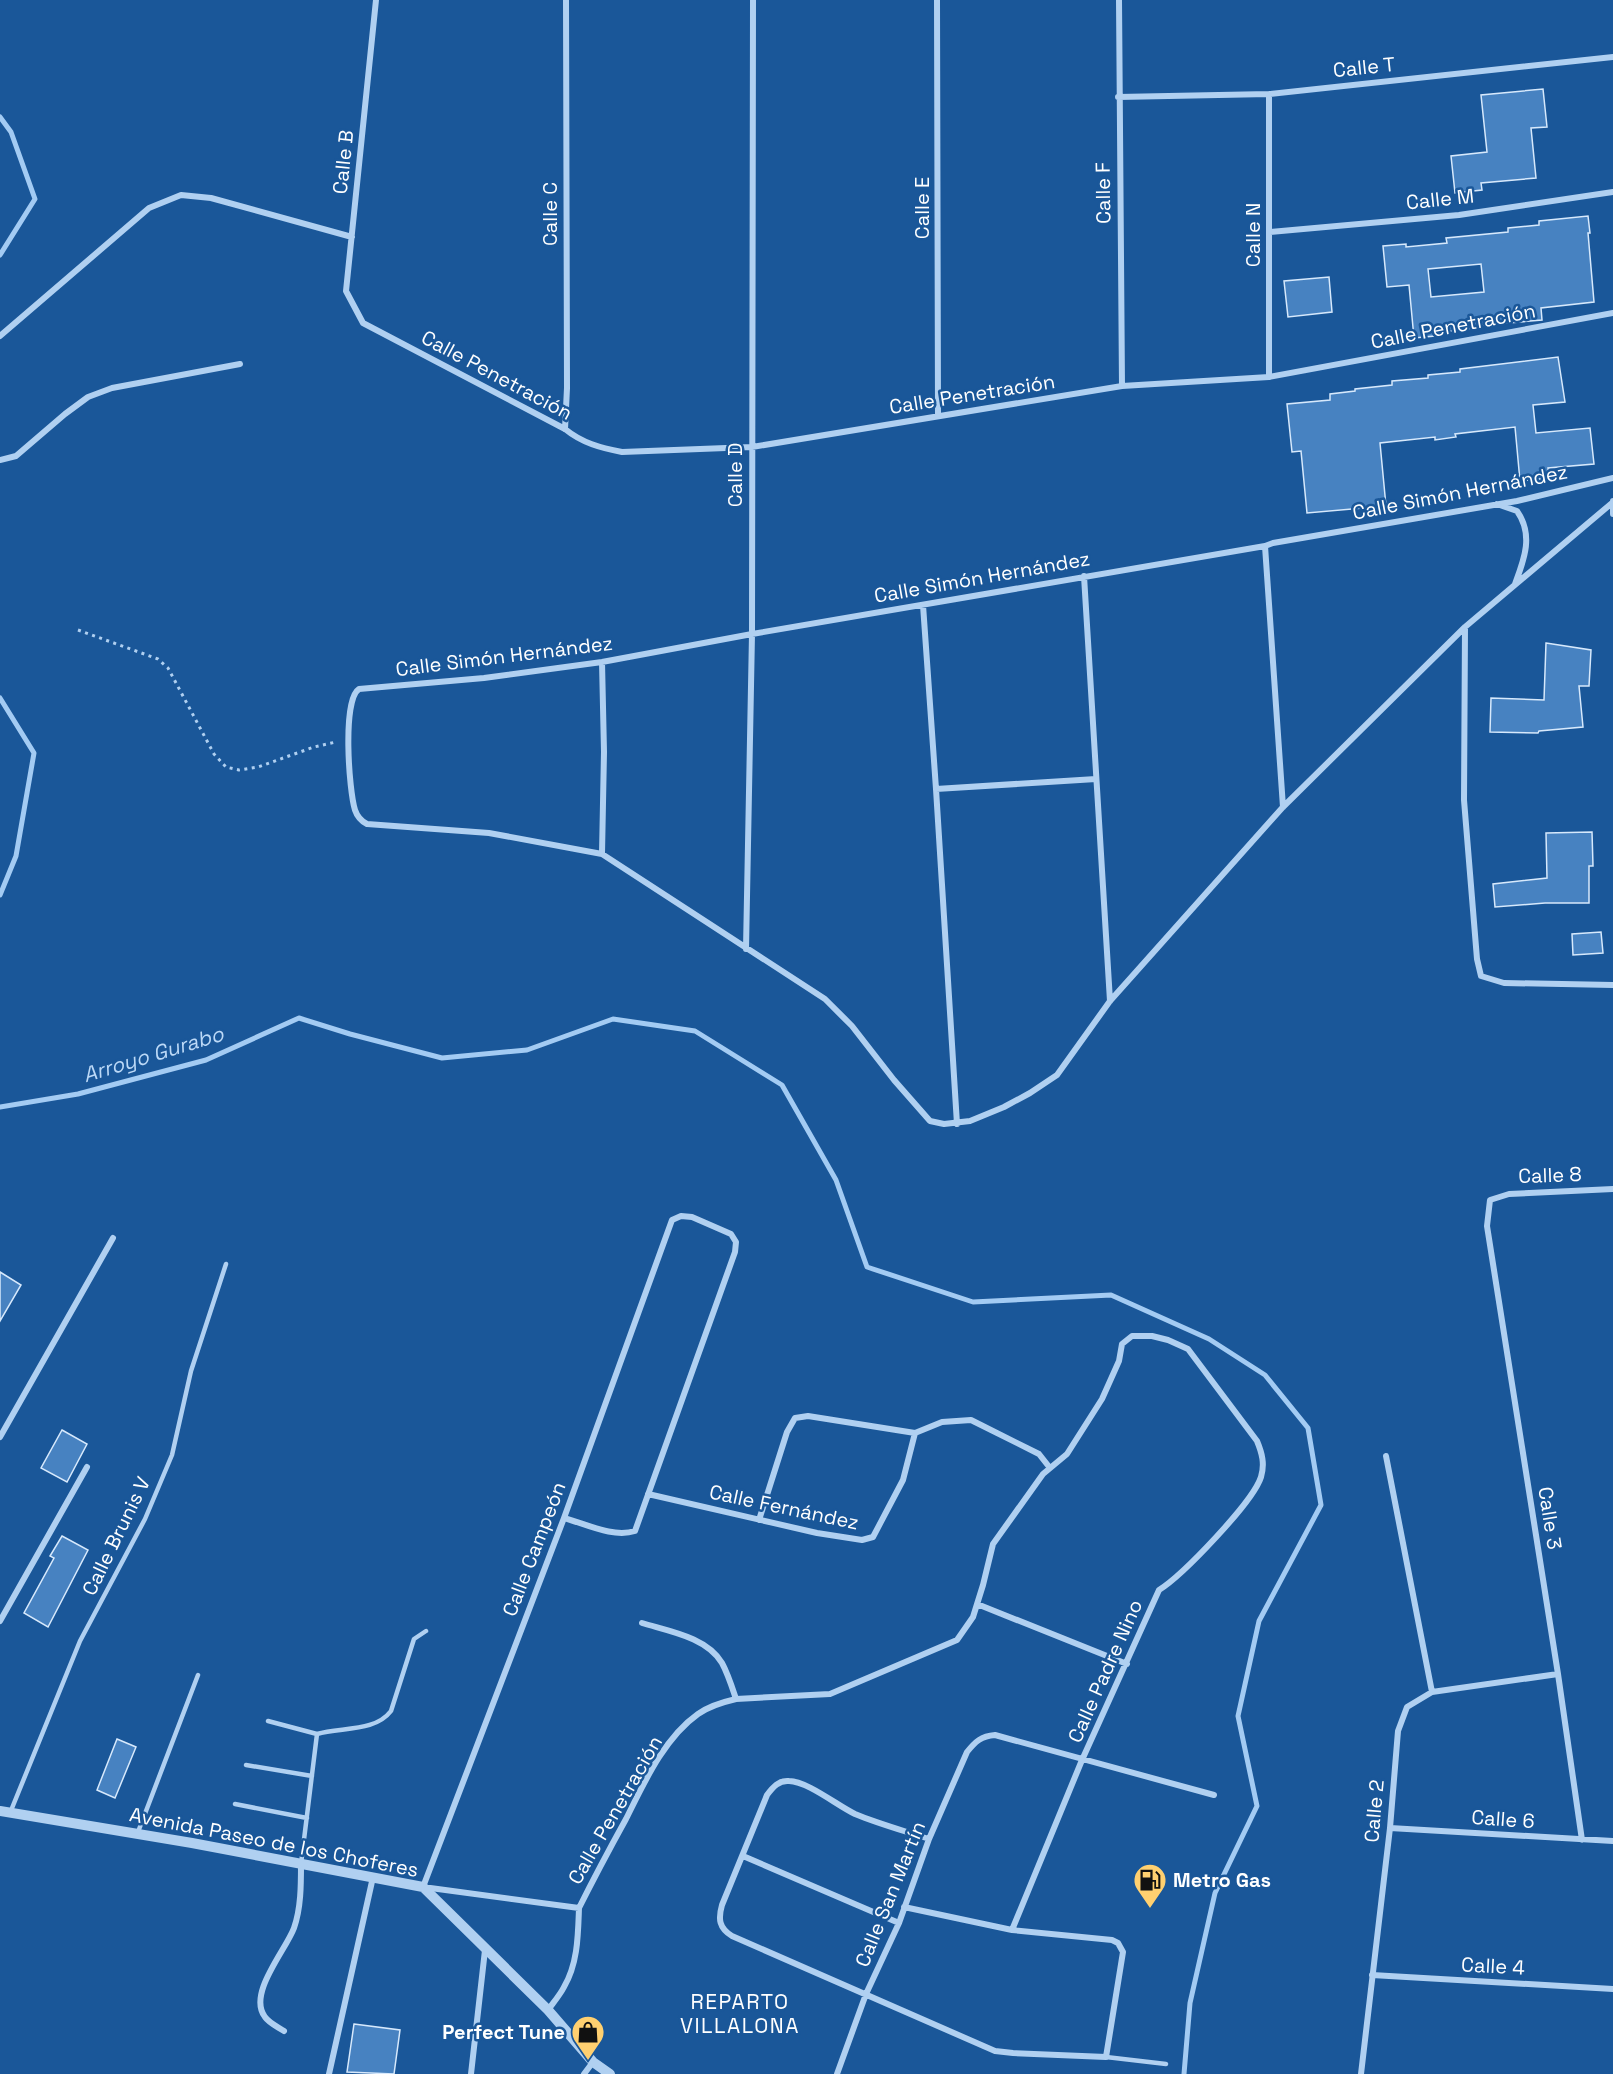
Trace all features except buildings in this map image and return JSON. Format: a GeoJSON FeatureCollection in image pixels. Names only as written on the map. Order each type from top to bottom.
{"type":"FeatureCollection","features":[{"type":"Feature","properties":{"kind":"street","name":"Calle B"},"geometry":{"type":"LineString","coordinates":[[363,323],[346,291],[376,0]]}},
{"type":"Feature","properties":{"kind":"street","name":"Calle C"},"geometry":{"type":"LineString","coordinates":[[565,429],[567,388],[566,0]]}},
{"type":"Feature","properties":{"kind":"street","name":"Calle D"},"geometry":{"type":"LineString","coordinates":[[746,949],[752,634],[753,0]]}},
{"type":"Feature","properties":{"kind":"street","name":"Calle E"},"geometry":{"type":"LineString","coordinates":[[937,0],[938,415]]}},
{"type":"Feature","properties":{"kind":"street","name":"Calle F"},"geometry":{"type":"LineString","coordinates":[[1119,0],[1122,386]]}},
{"type":"Feature","properties":{"kind":"street","name":"Calle T"},"geometry":{"type":"LineString","coordinates":[[1118,96],[1269,94],[1613,57]]}},
{"type":"Feature","properties":{"kind":"street","name":"Calle N"},"geometry":{"type":"LineString","coordinates":[[1269,94],[1269,377]]}},
{"type":"Feature","properties":{"kind":"street","name":"Calle M"},"geometry":{"type":"LineString","coordinates":[[1270,232],[1459,214],[1613,192]]}},
{"type":"Feature","properties":{"kind":"street"},"geometry":{"type":"LineString","coordinates":[[0,336],[149,208],[181,195],[211,198],[352,237]]}},
{"type":"Feature","properties":{"kind":"street","name":"Calle Penetración"},"geometry":{"type":"LineString","coordinates":[[363,323],[565,429],[587,443],[622,452],[752,447],[1122,386],[1269,377],[1613,313]]}},
{"type":"Feature","properties":{"kind":"street"},"geometry":{"type":"LineString","coordinates":[[0,460],[16,456],[88,397],[112,388],[240,364]]}},
{"type":"Feature","properties":{"kind":"street","name":"Calle Simón Hernández"},"geometry":{"type":"LineString","coordinates":[[348,739],[348,720],[354,692],[366,688],[484,678],[602,662],[1496,504],[1613,478]]}},
{"type":"Feature","properties":{"kind":"street"},"geometry":{"type":"LineString","coordinates":[[1613,502],[1613,514]]}},
{"type":"Feature","properties":{"kind":"street"},"geometry":{"type":"LineString","coordinates":[[348,739],[352,800],[361,821],[367,824],[489,833],[602,854],[825,999],[852,1026],[894,1080],[930,1121],[957,1124],[1004,1107],[1057,1075],[1110,1001],[1283,807],[1465,627],[1613,502]]}},
{"type":"Feature","properties":{"kind":"street"},"geometry":{"type":"LineString","coordinates":[[1496,504],[1517,512],[1525,527],[1526,552],[1515,585]]}},
{"type":"Feature","properties":{"kind":"street"},"geometry":{"type":"LineString","coordinates":[[1265,546],[1283,807]]}},
{"type":"Feature","properties":{"kind":"street"},"geometry":{"type":"LineString","coordinates":[[1084,576],[1110,1001]]}},
{"type":"Feature","properties":{"kind":"street"},"geometry":{"type":"LineString","coordinates":[[923,605],[957,1124]]}},
{"type":"Feature","properties":{"kind":"street"},"geometry":{"type":"LineString","coordinates":[[1465,627],[1464,800],[1476,959],[1481,976],[1504,983],[1613,985]]}},
{"type":"Feature","properties":{"kind":"street"},"geometry":{"type":"LineString","coordinates":[[602,662],[604,752],[602,854]]}},
{"type":"Feature","properties":{"kind":"street"},"geometry":{"type":"LineString","coordinates":[[936,789],[1096,779]]}},
{"type":"Feature","properties":{"kind":"street","name":"Calle 8"},"geometry":{"type":"LineString","coordinates":[[1490,1200],[1509,1194],[1613,1189]]}},
{"type":"Feature","properties":{"kind":"street","name":"Calle 3"},"geometry":{"type":"LineString","coordinates":[[1490,1200],[1487,1226],[1582,1840]]}},
{"type":"Feature","properties":{"kind":"street","name":"Calle Campeón"},"geometry":{"type":"LineString","coordinates":[[423,1887],[564,1518],[672,1220],[681,1216],[692,1217],[731,1234],[736,1242],[735,1252],[648,1494]]}},
{"type":"Feature","properties":{"kind":"street"},"geometry":{"type":"LineString","coordinates":[[0,1437],[113,1238]]}},
{"type":"Feature","properties":{"kind":"street","name":"Calle Padre Nino"},"geometry":{"type":"LineString","coordinates":[[1012,1930],[1082,1760],[1160,1590],[1172,1582],[1216,1537],[1256,1489],[1264,1463],[1257,1441],[1188,1349],[1152,1336],[1132,1336],[1122,1344],[1119,1361]]}},
{"type":"Feature","properties":{"kind":"street","name":"Calle Penetración"},"geometry":{"type":"LineString","coordinates":[[423,1887],[579,1908],[643,1785],[666,1748],[698,1714],[721,1702],[736,1699],[830,1695],[957,1640],[973,1617],[993,1544],[1043,1474],[1067,1454],[1102,1399],[1119,1361]]}},
{"type":"Feature","properties":{"kind":"street"},"geometry":{"type":"LineString","coordinates":[[759,1520],[787,1432],[795,1418],[808,1416],[915,1433],[942,1422],[971,1420],[1039,1454],[1050,1468]]}},
{"type":"Feature","properties":{"kind":"street","name":"Calle Fernández"},"geometry":{"type":"LineString","coordinates":[[648,1494],[817,1533],[862,1540],[873,1537],[903,1480],[915,1433]]}},
{"type":"Feature","properties":{"kind":"street"},"geometry":{"type":"LineString","coordinates":[[1386,1456],[1432,1692]]}},
{"type":"Feature","properties":{"kind":"street"},"geometry":{"type":"LineString","coordinates":[[0,1621],[87,1467]]}},
{"type":"Feature","properties":{"kind":"street"},"geometry":{"type":"LineString","coordinates":[[564,1518],[625,1534],[635,1531],[648,1494]]}},
{"type":"Feature","properties":{"kind":"street"},"geometry":{"type":"LineString","coordinates":[[977,1604],[1127,1664]]}},
{"type":"Feature","properties":{"kind":"street"},"geometry":{"type":"LineString","coordinates":[[642,1623],[683,1636],[712,1651],[727,1672],[736,1699]]}},
{"type":"Feature","properties":{"kind":"street","name":"Calle 2"},"geometry":{"type":"LineString","coordinates":[[1361,2074],[1390,1828],[1398,1731],[1407,1707],[1432,1692],[1558,1674]]}},
{"type":"Feature","properties":{"kind":"street","name":"Calle San Martín"},"geometry":{"type":"LineString","coordinates":[[837,2074],[866,1994],[898,1923],[929,1839],[967,1752],[976,1741],[994,1735],[1082,1760]]}},
{"type":"Feature","properties":{"kind":"street"},"geometry":{"type":"LineString","coordinates":[[1082,1760],[1214,1795]]}},
{"type":"Feature","properties":{"kind":"street"},"geometry":{"type":"LineString","coordinates":[[904,1907],[1012,1930],[1112,1940],[1122,1947],[1124,1952],[1106,2057],[1013,2054],[995,2051],[732,1936],[723,1931],[720,1924],[719,1915],[767,1795],[781,1781],[791,1780],[854,1813],[929,1839]]}},
{"type":"Feature","properties":{"kind":"street","name":"Avenida Paseo de los Choferes"},"geometry":{"type":"LineString","coordinates":[[5,1812],[423,1887],[548,2010],[593,2062],[610,2074]]}},
{"type":"Feature","properties":{"kind":"street","name":"Calle 6"},"geometry":{"type":"LineString","coordinates":[[1390,1828],[1613,1841]]}},
{"type":"Feature","properties":{"kind":"street"},"geometry":{"type":"LineString","coordinates":[[743,1856],[898,1923]]}},
{"type":"Feature","properties":{"kind":"street"},"geometry":{"type":"LineString","coordinates":[[284,2031],[264,2017],[261,1994],[266,1980],[294,1930],[300,1895],[301,1864]]}},
{"type":"Feature","properties":{"kind":"street"},"geometry":{"type":"LineString","coordinates":[[329,2074],[374,1877]]}},
{"type":"Feature","properties":{"kind":"street"},"geometry":{"type":"LineString","coordinates":[[548,2010],[565,1986],[575,1960],[579,1908]]}},
{"type":"Feature","properties":{"kind":"street"},"geometry":{"type":"LineString","coordinates":[[471,2074],[485,1950]]}},
{"type":"Feature","properties":{"kind":"street","name":"Calle 4"},"geometry":{"type":"LineString","coordinates":[[1372,1975],[1613,1989]]}},
{"type":"Feature","properties":{"kind":"street"},"geometry":{"type":"LineString","coordinates":[[584,2074],[593,2062]]}},
{"type":"Feature","properties":{"kind":"lane","name":"Calle Brunis V"},"geometry":{"type":"LineString","coordinates":[[5,1812],[80,1641],[145,1519],[172,1455],[191,1371],[226,1264]]}},
{"type":"Feature","properties":{"kind":"lane"},"geometry":{"type":"LineString","coordinates":[[268,1721],[318,1734],[377,1724],[391,1711],[414,1639],[426,1631]]}},
{"type":"Feature","properties":{"kind":"lane"},"geometry":{"type":"LineString","coordinates":[[137,1834],[198,1675]]}},
{"type":"Feature","properties":{"kind":"lane"},"geometry":{"type":"LineString","coordinates":[[301,1864],[318,1734]]}},
{"type":"Feature","properties":{"kind":"lane"},"geometry":{"type":"LineString","coordinates":[[246,1765],[312,1776]]}},
{"type":"Feature","properties":{"kind":"lane"},"geometry":{"type":"LineString","coordinates":[[235,1804],[307,1818]]}},
{"type":"Feature","properties":{"kind":"lane"},"geometry":{"type":"LineString","coordinates":[[1106,2057],[1166,2064]]}},
{"type":"Feature","properties":{"kind":"path"},"geometry":{"type":"LineString","coordinates":[[78,630],[158,659],[168,668],[214,754],[226,767],[240,770],[258,767],[314,747],[348,739]]}},
{"type":"Feature","properties":{"kind":"waterway","name":"Arroyo Gurabo"},"geometry":{"type":"LineString","coordinates":[[0,117],[11,132],[35,199],[0,255]]}},
{"type":"Feature","properties":{"kind":"waterway","name":"Arroyo Gurabo"},"geometry":{"type":"LineString","coordinates":[[0,698],[34,753],[16,856],[0,895]]}},
{"type":"Feature","properties":{"kind":"waterway","name":"Arroyo Gurabo"},"geometry":{"type":"LineString","coordinates":[[0,1107],[78,1094],[206,1060],[299,1018],[442,1058],[527,1050],[613,1019],[695,1031],[782,1085],[836,1180],[867,1267],[973,1302],[1111,1295],[1209,1339],[1265,1375],[1308,1428],[1321,1505],[1259,1621],[1238,1716],[1257,1806],[1215,1893],[1190,2003],[1184,2074]]}},
{"type":"Feature","properties":{"kind":"place","name":"Metro Gas"},"geometry":{"type":"Point","coordinates":[1150,1909]}},
{"type":"Feature","properties":{"kind":"place","name":"Perfect Tune"},"geometry":{"type":"Point","coordinates":[588,2061]}},
{"type":"Feature","properties":{"kind":"district","name":"REPARTO VILLALONA"},"geometry":{"type":"Point","coordinates":[740,2013]}}]}
